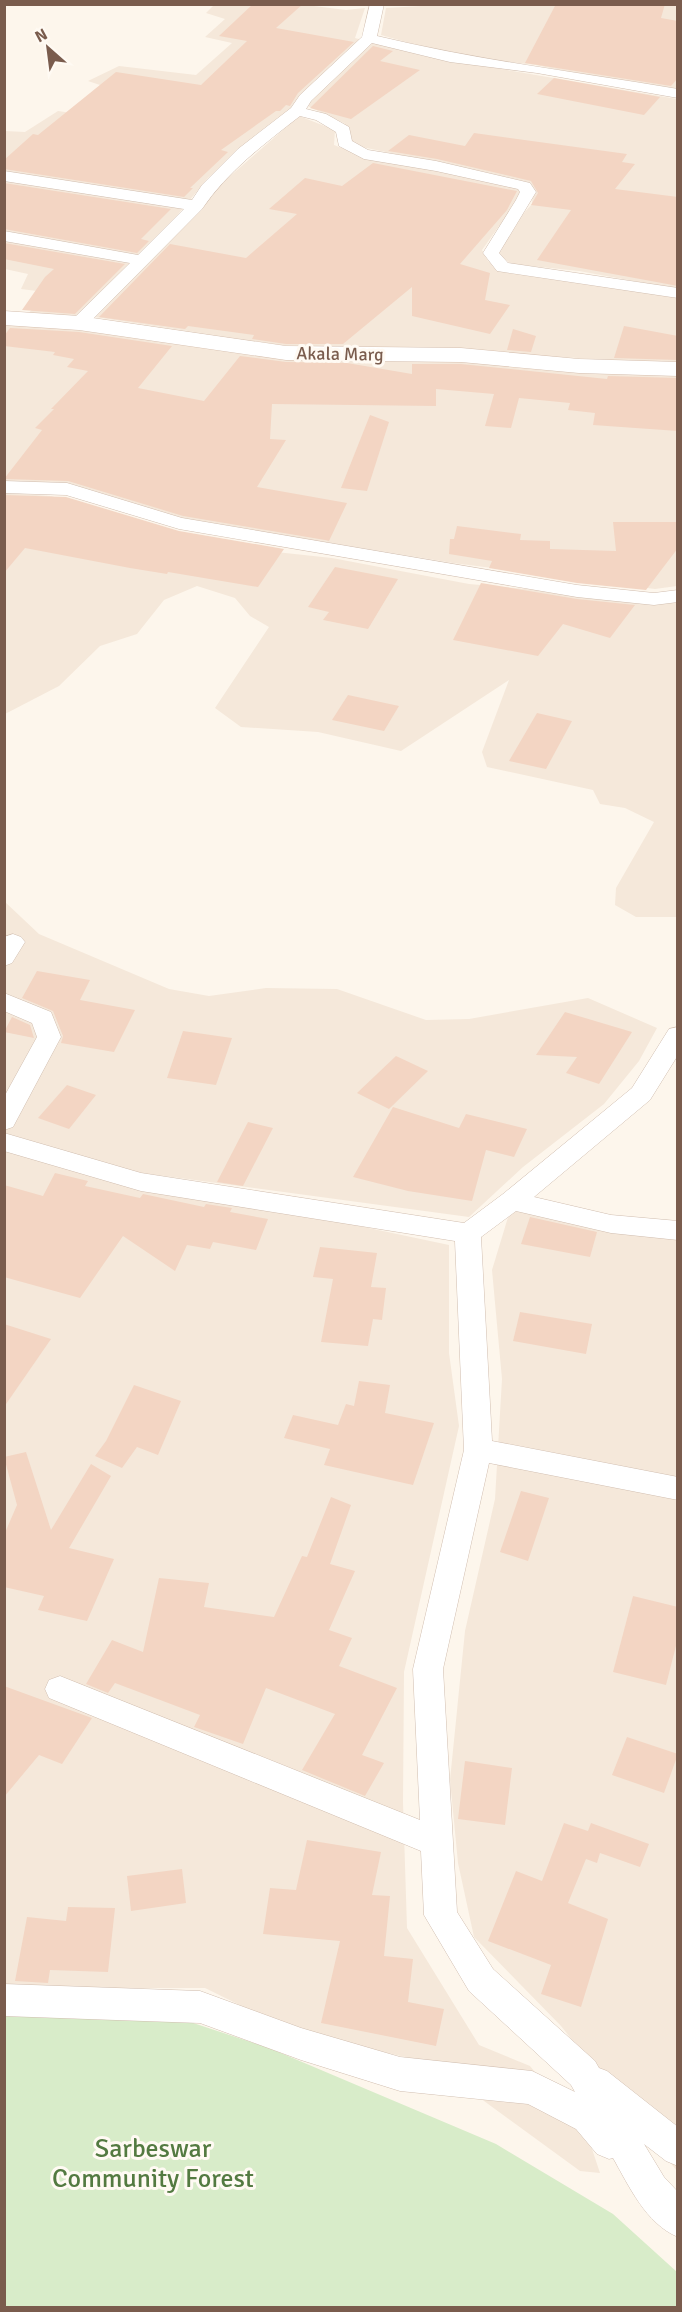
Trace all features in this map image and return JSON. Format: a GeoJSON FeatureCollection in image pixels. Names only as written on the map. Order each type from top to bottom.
{"type":"FeatureCollection","features":[{"type":"Feature","properties":{"kind":"main road","name":"Akala Marg"},"geometry":{"type":"LineString","coordinates":[[4,318],[79,323],[286,353],[461,355],[598,367],[678,369]]}},
{"type":"Feature","properties":{"kind":"street"},"geometry":{"type":"LineString","coordinates":[[360,4],[393,4]]}},
{"type":"Feature","properties":{"kind":"street"},"geometry":{"type":"LineString","coordinates":[[79,323],[196,206],[208,188],[244,152],[297,111],[305,98],[369,38],[377,5]]}},
{"type":"Feature","properties":{"kind":"street"},"geometry":{"type":"LineString","coordinates":[[369,38],[450,58],[537,69],[678,94]]}},
{"type":"Feature","properties":{"kind":"street"},"geometry":{"type":"LineString","coordinates":[[297,111],[321,117],[344,130],[344,143],[364,154],[436,166],[524,186],[528,192],[521,208],[498,235],[491,253],[503,267],[678,293]]}},
{"type":"Feature","properties":{"kind":"street"},"geometry":{"type":"LineString","coordinates":[[4,176],[196,206]]}},
{"type":"Feature","properties":{"kind":"street"},"geometry":{"type":"LineString","coordinates":[[4,236],[141,260]]}},
{"type":"Feature","properties":{"kind":"street"},"geometry":{"type":"LineString","coordinates":[[4,487],[67,489],[179,523],[577,591],[654,599],[678,596]]}},
{"type":"Feature","properties":{"kind":"street"},"geometry":{"type":"LineString","coordinates":[[4,1001],[42,1018],[49,1037],[4,1121]]}},
{"type":"Feature","properties":{"kind":"street"},"geometry":{"type":"LineString","coordinates":[[4,1142],[141,1182],[468,1233],[512,1201],[641,1094],[678,1035]]}},
{"type":"Feature","properties":{"kind":"street"},"geometry":{"type":"LineString","coordinates":[[512,1201],[611,1224],[678,1232]]}},
{"type":"Feature","properties":{"kind":"street"},"geometry":{"type":"LineString","coordinates":[[468,1233],[478,1450],[428,1669],[441,1915],[481,1980],[583,2073],[678,2149]]}},
{"type":"Feature","properties":{"kind":"street"},"geometry":{"type":"LineString","coordinates":[[478,1450],[678,1489]]}},
{"type":"Feature","properties":{"kind":"street"},"geometry":{"type":"LineString","coordinates":[[60,1689],[437,1842]]}},
{"type":"Feature","properties":{"kind":"street"},"geometry":{"type":"LineString","coordinates":[[4,2000],[200,2007],[301,2044],[399,2074],[532,2088],[588,2117],[678,2219]]}},
{"type":"Feature","properties":{"kind":"street"},"geometry":{"type":"LineString","coordinates":[[583,2073],[651,2190]]}},
{"type":"Feature","properties":{"kind":"shaded area"},"geometry":{"type":"Polygon","coordinates":[[[298,4],[346,10],[365,8],[355,38],[424,56],[677,99],[677,289],[579,271],[512,264],[496,253],[503,236],[532,204],[533,188],[525,182],[352,145],[351,135],[344,123],[299,102],[208,178],[161,235],[81,317],[29,313],[45,292],[21,289],[28,274],[5,269],[5,131],[25,132],[58,111],[99,117],[124,93],[88,81],[119,66],[196,75],[232,43],[205,37],[225,19],[206,13],[214,5],[298,4]]]}},
{"type":"Feature","properties":{"kind":"shaded area"},"geometry":{"type":"Polygon","coordinates":[[[456,4],[677,5],[677,90],[597,78],[536,65],[456,56],[381,35],[386,8],[456,4]]]}},
{"type":"Feature","properties":{"kind":"shaded area"},"geometry":{"type":"Polygon","coordinates":[[[299,116],[335,130],[334,145],[354,153],[521,188],[517,201],[482,250],[488,261],[507,272],[677,296],[677,364],[432,349],[281,345],[88,316],[204,207],[205,198],[299,116]]]}},
{"type":"Feature","properties":{"kind":"shaded area"},"geometry":{"type":"Polygon","coordinates":[[[4,323],[417,360],[677,372],[677,586],[655,589],[453,563],[167,516],[71,484],[5,482],[4,323]]]}},
{"type":"Feature","properties":{"kind":"shaded area"},"geometry":{"type":"Polygon","coordinates":[[[5,493],[51,496],[192,538],[276,552],[332,558],[469,584],[677,602],[677,917],[636,917],[615,905],[616,888],[654,822],[625,808],[600,804],[593,790],[487,767],[482,752],[509,680],[401,751],[318,732],[241,727],[215,708],[269,627],[250,616],[235,598],[197,586],[164,600],[137,634],[100,646],[59,686],[5,714],[5,493]]]}},
{"type":"Feature","properties":{"kind":"shaded area"},"geometry":{"type":"Polygon","coordinates":[[[4,901],[39,934],[169,989],[209,996],[266,988],[337,989],[426,1020],[469,1019],[588,998],[657,1028],[639,1061],[604,1104],[523,1167],[469,1217],[135,1172],[5,1133],[4,901]]]}},
{"type":"Feature","properties":{"kind":"shaded area"},"geometry":{"type":"Polygon","coordinates":[[[4,1151],[449,1245],[449,1353],[459,1426],[404,1672],[403,1802],[407,1928],[479,2045],[530,2066],[588,2137],[600,2173],[580,2171],[432,2063],[295,2032],[205,1988],[5,1988],[4,1151]]]}},
{"type":"Feature","properties":{"kind":"shaded area"},"geometry":{"type":"Polygon","coordinates":[[[514,1208],[677,1239],[677,2171],[561,2026],[474,1937],[458,1863],[450,1780],[465,1631],[495,1499],[502,1379],[492,1270],[509,1214],[514,1208]]]}},
{"type":"Feature","properties":{"kind":"green space","name":"Sarbeswar Community Forest"},"geometry":{"type":"Polygon","coordinates":[[[5,2015],[82,2019],[178,2018],[269,2048],[496,2144],[613,2214],[677,2272],[677,2307],[5,2308],[5,2015]]]}},
{"type":"Feature","properties":{"kind":"building"},"geometry":{"type":"Polygon","coordinates":[[[253,4],[303,4],[276,28],[354,42],[298,93],[290,106],[286,105],[280,111],[276,111],[221,150],[228,152],[190,188],[193,188],[184,197],[4,169],[4,160],[33,134],[38,135],[116,72],[201,85],[247,41],[219,36],[253,4]]]}},
{"type":"Feature","properties":{"kind":"building"},"geometry":{"type":"Polygon","coordinates":[[[556,4],[665,4],[661,18],[678,21],[678,78],[671,86],[525,63],[556,4]]]}},
{"type":"Feature","properties":{"kind":"building"},"geometry":{"type":"Polygon","coordinates":[[[373,46],[393,51],[380,61],[420,70],[351,119],[310,108],[373,46]]]}},
{"type":"Feature","properties":{"kind":"building"},"geometry":{"type":"Polygon","coordinates":[[[554,78],[660,97],[644,115],[537,94],[554,78]]]}},
{"type":"Feature","properties":{"kind":"building"},"geometry":{"type":"Polygon","coordinates":[[[474,133],[627,154],[622,162],[635,164],[615,189],[678,197],[678,286],[537,260],[571,210],[531,205],[538,193],[531,181],[437,159],[388,151],[409,135],[465,146],[474,133]]]}},
{"type":"Feature","properties":{"kind":"building"},"geometry":{"type":"Polygon","coordinates":[[[373,163],[517,191],[507,210],[460,264],[490,273],[485,300],[510,305],[490,334],[412,316],[412,287],[343,344],[286,344],[252,339],[254,335],[188,326],[185,329],[99,317],[170,244],[246,258],[297,214],[269,209],[305,178],[342,186],[373,163]]]}},
{"type":"Feature","properties":{"kind":"building"},"geometry":{"type":"Polygon","coordinates":[[[4,183],[171,209],[141,239],[149,241],[137,253],[4,229],[4,183]]]}},
{"type":"Feature","properties":{"kind":"building"},"geometry":{"type":"Polygon","coordinates":[[[4,243],[125,264],[75,314],[22,310],[45,277],[54,269],[4,259],[4,243]]]}},
{"type":"Feature","properties":{"kind":"building"},"geometry":{"type":"Polygon","coordinates":[[[624,326],[678,336],[678,360],[614,358],[624,326]]]}},
{"type":"Feature","properties":{"kind":"building"},"geometry":{"type":"Polygon","coordinates":[[[10,328],[79,332],[172,346],[138,388],[204,401],[240,356],[286,362],[347,363],[412,374],[412,364],[461,364],[607,379],[608,376],[678,378],[678,431],[593,425],[595,413],[568,410],[570,403],[519,398],[511,428],[485,426],[494,394],[436,389],[436,406],[272,404],[270,439],[286,440],[257,487],[347,503],[329,541],[183,516],[68,481],[4,479],[42,430],[35,428],[88,371],[67,367],[74,359],[53,355],[55,352],[4,346],[4,336],[10,328]]]}},
{"type":"Feature","properties":{"kind":"building"},"geometry":{"type":"Polygon","coordinates":[[[513,329],[536,336],[531,352],[507,350],[513,329]]]}},
{"type":"Feature","properties":{"kind":"building"},"geometry":{"type":"Polygon","coordinates":[[[370,415],[389,422],[367,491],[341,488],[370,415]]]}},
{"type":"Feature","properties":{"kind":"building"},"geometry":{"type":"Polygon","coordinates":[[[4,495],[66,497],[179,531],[284,549],[258,587],[130,568],[25,548],[4,573],[4,495]]]}},
{"type":"Feature","properties":{"kind":"building"},"geometry":{"type":"Polygon","coordinates":[[[613,522],[678,522],[678,548],[646,590],[577,583],[489,568],[492,561],[449,554],[450,539],[454,539],[457,526],[521,534],[520,540],[550,541],[550,549],[616,551],[613,522]]]}},
{"type":"Feature","properties":{"kind":"building"},"geometry":{"type":"Polygon","coordinates":[[[335,567],[398,579],[368,629],[323,620],[329,612],[308,607],[335,567]]]}},
{"type":"Feature","properties":{"kind":"building"},"geometry":{"type":"Polygon","coordinates":[[[481,583],[577,599],[635,605],[610,638],[563,624],[538,656],[453,640],[481,583]]]}},
{"type":"Feature","properties":{"kind":"building"},"geometry":{"type":"Polygon","coordinates":[[[348,695],[399,706],[384,731],[332,720],[348,695]]]}},
{"type":"Feature","properties":{"kind":"building"},"geometry":{"type":"Polygon","coordinates":[[[537,713],[572,721],[546,769],[509,761],[537,713]]]}},
{"type":"Feature","properties":{"kind":"building"},"geometry":{"type":"Polygon","coordinates":[[[37,971],[90,980],[80,1000],[135,1010],[114,1052],[61,1043],[63,1036],[53,1011],[22,998],[37,971]]]}},
{"type":"Feature","properties":{"kind":"building"},"geometry":{"type":"Polygon","coordinates":[[[565,1012],[632,1032],[599,1084],[566,1073],[577,1057],[536,1055],[565,1012]]]}},
{"type":"Feature","properties":{"kind":"building"},"geometry":{"type":"Polygon","coordinates":[[[12,1017],[30,1025],[34,1038],[4,1032],[12,1017]]]}},
{"type":"Feature","properties":{"kind":"building"},"geometry":{"type":"Polygon","coordinates":[[[183,1031],[232,1038],[216,1085],[167,1078],[183,1031]]]}},
{"type":"Feature","properties":{"kind":"building"},"geometry":{"type":"Polygon","coordinates":[[[396,1056],[428,1071],[389,1109],[357,1093],[396,1056]]]}},
{"type":"Feature","properties":{"kind":"building"},"geometry":{"type":"Polygon","coordinates":[[[67,1085],[96,1095],[69,1129],[38,1118],[67,1085]]]}},
{"type":"Feature","properties":{"kind":"building"},"geometry":{"type":"Polygon","coordinates":[[[393,1107],[459,1128],[466,1114],[527,1129],[514,1157],[486,1150],[472,1201],[408,1191],[353,1177],[393,1107]]]}},
{"type":"Feature","properties":{"kind":"building"},"geometry":{"type":"Polygon","coordinates":[[[248,1122],[273,1128],[243,1186],[217,1182],[248,1122]]]}},
{"type":"Feature","properties":{"kind":"building"},"geometry":{"type":"Polygon","coordinates":[[[55,1173],[88,1181],[85,1186],[140,1198],[143,1194],[204,1207],[206,1204],[232,1208],[230,1212],[268,1219],[256,1250],[213,1242],[210,1249],[187,1245],[175,1271],[123,1236],[80,1298],[4,1277],[4,1185],[43,1196],[55,1173]]]}},
{"type":"Feature","properties":{"kind":"building"},"geometry":{"type":"Polygon","coordinates":[[[530,1217],[597,1232],[590,1257],[521,1244],[530,1217]]]}},
{"type":"Feature","properties":{"kind":"building"},"geometry":{"type":"Polygon","coordinates":[[[320,1247],[377,1253],[371,1287],[386,1288],[382,1320],[373,1319],[368,1346],[321,1342],[333,1279],[313,1277],[320,1247]]]}},
{"type":"Feature","properties":{"kind":"building"},"geometry":{"type":"Polygon","coordinates":[[[520,1312],[592,1324],[586,1354],[513,1341],[520,1312]]]}},
{"type":"Feature","properties":{"kind":"building"},"geometry":{"type":"Polygon","coordinates":[[[4,1324],[51,1339],[4,1407],[4,1324]]]}},
{"type":"Feature","properties":{"kind":"building"},"geometry":{"type":"Polygon","coordinates":[[[359,1381],[390,1385],[385,1413],[434,1423],[413,1485],[324,1465],[330,1449],[284,1438],[293,1415],[338,1425],[346,1404],[354,1406],[359,1381]]]}},
{"type":"Feature","properties":{"kind":"building"},"geometry":{"type":"Polygon","coordinates":[[[134,1385],[181,1401],[158,1455],[137,1447],[122,1468],[95,1456],[106,1441],[134,1385]]]}},
{"type":"Feature","properties":{"kind":"building"},"geometry":{"type":"Polygon","coordinates":[[[26,1452],[51,1530],[91,1464],[111,1476],[69,1548],[114,1559],[87,1621],[38,1610],[44,1596],[4,1587],[4,1535],[17,1505],[4,1457],[26,1452]]]}},
{"type":"Feature","properties":{"kind":"building"},"geometry":{"type":"Polygon","coordinates":[[[521,1491],[549,1498],[528,1561],[500,1552],[521,1491]]]}},
{"type":"Feature","properties":{"kind":"building"},"geometry":{"type":"Polygon","coordinates":[[[331,1497],[351,1505],[330,1564],[355,1571],[329,1630],[352,1638],[339,1666],[397,1688],[362,1755],[384,1763],[365,1796],[302,1770],[335,1714],[266,1688],[243,1744],[194,1727],[200,1715],[115,1683],[108,1693],[86,1684],[112,1640],[143,1652],[159,1578],[209,1583],[204,1607],[274,1617],[302,1556],[307,1557],[331,1497]]]}},
{"type":"Feature","properties":{"kind":"building"},"geometry":{"type":"Polygon","coordinates":[[[633,1596],[678,1607],[678,1638],[666,1685],[613,1672],[633,1596]]]}},
{"type":"Feature","properties":{"kind":"building"},"geometry":{"type":"Polygon","coordinates":[[[4,1686],[92,1718],[62,1764],[39,1755],[4,1797],[4,1686]]]}},
{"type":"Feature","properties":{"kind":"building"},"geometry":{"type":"Polygon","coordinates":[[[627,1737],[678,1754],[664,1793],[612,1775],[627,1737]]]}},
{"type":"Feature","properties":{"kind":"building"},"geometry":{"type":"Polygon","coordinates":[[[465,1761],[512,1768],[505,1825],[458,1819],[465,1761]]]}},
{"type":"Feature","properties":{"kind":"building"},"geometry":{"type":"Polygon","coordinates":[[[564,1823],[588,1831],[591,1823],[649,1844],[640,1867],[600,1853],[597,1863],[586,1859],[568,1903],[608,1919],[581,2007],[541,1994],[551,1965],[488,1941],[516,1871],[542,1881],[564,1823]]]}},
{"type":"Feature","properties":{"kind":"building"},"geometry":{"type":"Polygon","coordinates":[[[307,1840],[381,1852],[372,1895],[390,1896],[384,1956],[413,1959],[408,2002],[444,2009],[436,2046],[321,2023],[340,1941],[263,1934],[270,1888],[296,1890],[307,1840]]]}},
{"type":"Feature","properties":{"kind":"building"},"geometry":{"type":"Polygon","coordinates":[[[182,1869],[186,1903],[131,1911],[127,1876],[182,1869]]]}},
{"type":"Feature","properties":{"kind":"building"},"geometry":{"type":"Polygon","coordinates":[[[68,1907],[115,1908],[108,1972],[50,1970],[48,1983],[15,1981],[27,1917],[66,1921],[68,1907]]]}}]}
